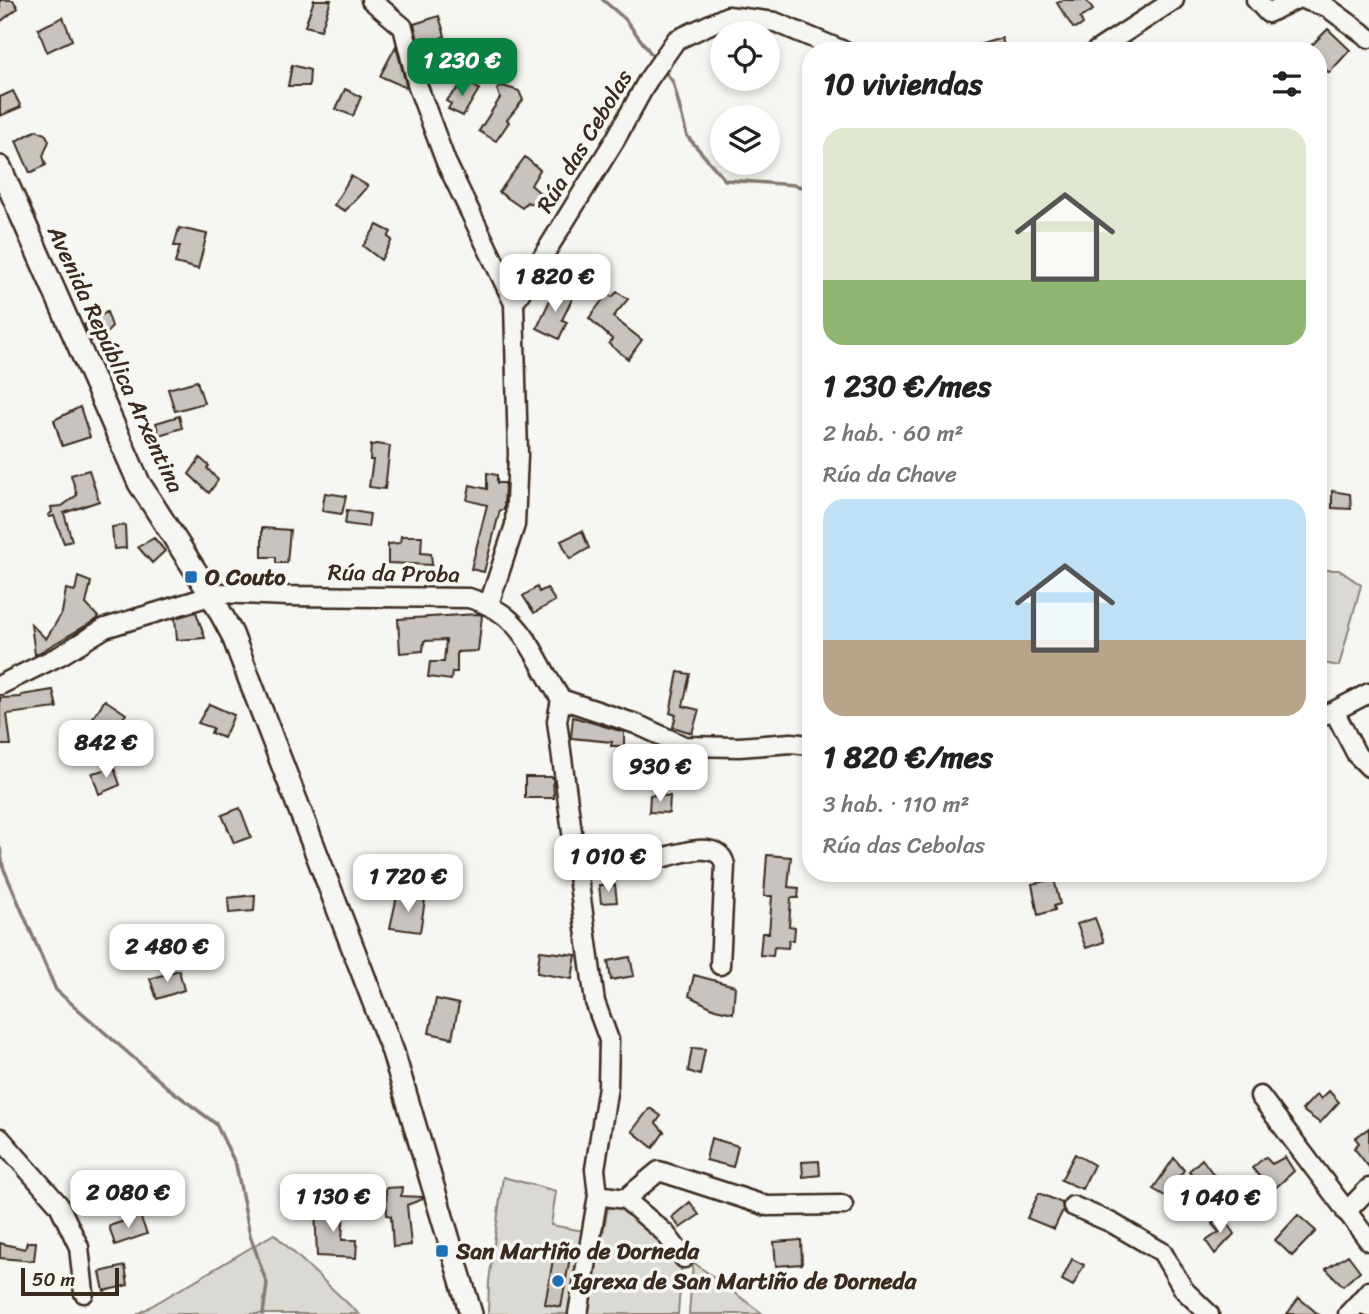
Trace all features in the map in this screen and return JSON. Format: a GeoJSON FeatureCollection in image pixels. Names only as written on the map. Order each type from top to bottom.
{"type":"FeatureCollection","features":[{"type":"Feature","properties":{"kind":"main road","name":"Avenida República Arxentina"},"geometry":{"type":"LineString","coordinates":[[0,167],[139,483],[211,595],[232,634],[393,1052],[471,1314]]}},
{"type":"Feature","properties":{"kind":"street"},"geometry":{"type":"LineString","coordinates":[[371,0],[402,27],[418,87],[446,162],[514,303],[518,455],[515,525],[489,604]]}},
{"type":"Feature","properties":{"kind":"street"},"geometry":{"type":"LineString","coordinates":[[1110,42],[1174,0]]}},
{"type":"Feature","properties":{"kind":"street"},"geometry":{"type":"LineString","coordinates":[[1256,0],[1268,13],[1295,0]]}},
{"type":"Feature","properties":{"kind":"street"},"geometry":{"type":"LineString","coordinates":[[1305,0],[1327,7],[1369,38]]}},
{"type":"Feature","properties":{"kind":"street","name":"Rúa das Cebolas"},"geometry":{"type":"LineString","coordinates":[[514,303],[615,140],[648,80],[676,40],[728,16],[775,22],[823,42]]}},
{"type":"Feature","properties":{"kind":"street","name":"Rúa da Proba"},"geometry":{"type":"LineString","coordinates":[[0,685],[61,655],[105,628],[219,593],[380,598],[420,596],[469,598],[489,604],[519,627],[561,699]]}},
{"type":"Feature","properties":{"kind":"street"},"geometry":{"type":"LineString","coordinates":[[1327,714],[1369,693]]}},
{"type":"Feature","properties":{"kind":"street"},"geometry":{"type":"LineString","coordinates":[[578,1314],[598,1195],[596,1169],[608,1086],[609,1040],[595,1002],[574,861],[557,721],[561,699],[636,724],[684,746],[802,745]]}},
{"type":"Feature","properties":{"kind":"street"},"geometry":{"type":"LineString","coordinates":[[1327,715],[1369,767]]}},
{"type":"Feature","properties":{"kind":"street"},"geometry":{"type":"LineString","coordinates":[[574,861],[642,863],[685,851],[715,851],[723,857],[725,865],[720,965]]}},
{"type":"Feature","properties":{"kind":"street"},"geometry":{"type":"LineString","coordinates":[[1259,1096],[1369,1241]]}},
{"type":"Feature","properties":{"kind":"street"},"geometry":{"type":"LineString","coordinates":[[0,1138],[59,1205],[79,1247],[84,1293]]}},
{"type":"Feature","properties":{"kind":"street"},"geometry":{"type":"LineString","coordinates":[[625,1199],[659,1171],[767,1206],[843,1205]]}},
{"type":"Feature","properties":{"kind":"street"},"geometry":{"type":"LineString","coordinates":[[1346,1212],[1369,1188]]}},
{"type":"Feature","properties":{"kind":"street"},"geometry":{"type":"LineString","coordinates":[[598,1195],[625,1199],[665,1233],[684,1258]]}},
{"type":"Feature","properties":{"kind":"street"},"geometry":{"type":"LineString","coordinates":[[1073,1206],[1112,1223],[1161,1252],[1184,1290],[1209,1314]]}},
{"type":"Feature","properties":{"kind":"street"},"geometry":{"type":"LineString","coordinates":[[1348,1314],[1366,1300]]}},
{"type":"Feature","properties":{"kind":"shaded area"},"geometry":{"type":"Polygon","coordinates":[[[1327,570],[1339,570],[1361,585],[1339,666],[1327,664],[1327,570]]]}},
{"type":"Feature","properties":{"kind":"shaded area"},"geometry":{"type":"Polygon","coordinates":[[[503,1177],[556,1191],[551,1225],[589,1232],[570,1314],[488,1314],[489,1281],[503,1177]]]}},
{"type":"Feature","properties":{"kind":"shaded area"},"geometry":{"type":"Polygon","coordinates":[[[623,1207],[682,1259],[678,1314],[586,1314],[608,1208],[623,1207]]]}},
{"type":"Feature","properties":{"kind":"shaded area"},"geometry":{"type":"Polygon","coordinates":[[[274,1234],[359,1314],[138,1314],[274,1234]]]}},
{"type":"Feature","properties":{"kind":"shaded area"},"geometry":{"type":"Polygon","coordinates":[[[693,1262],[763,1314],[689,1314],[693,1262]]]}},
{"type":"Feature","properties":{"kind":"building"},"geometry":{"type":"Polygon","coordinates":[[[0,0],[13,0],[18,8],[0,22],[0,0]]]}},
{"type":"Feature","properties":{"kind":"building"},"geometry":{"type":"Polygon","coordinates":[[[314,0],[331,0],[321,30],[305,26],[314,0]]]}},
{"type":"Feature","properties":{"kind":"building"},"geometry":{"type":"Polygon","coordinates":[[[1063,0],[1086,0],[1093,10],[1080,18],[1083,24],[1073,28],[1057,3],[1063,0]]]}},
{"type":"Feature","properties":{"kind":"building"},"geometry":{"type":"Polygon","coordinates":[[[439,16],[445,36],[420,48],[414,24],[439,16]]]}},
{"type":"Feature","properties":{"kind":"building"},"geometry":{"type":"Polygon","coordinates":[[[63,17],[72,40],[47,52],[38,29],[63,17]]]}},
{"type":"Feature","properties":{"kind":"building"},"geometry":{"type":"Polygon","coordinates":[[[1328,29],[1350,50],[1329,73],[1327,42],[1315,42],[1328,29]]]}},
{"type":"Feature","properties":{"kind":"building"},"geometry":{"type":"Polygon","coordinates":[[[396,46],[407,88],[380,76],[396,46]]]}},
{"type":"Feature","properties":{"kind":"building"},"geometry":{"type":"Polygon","coordinates":[[[292,65],[310,70],[309,86],[288,86],[292,65]]]}},
{"type":"Feature","properties":{"kind":"building"},"geometry":{"type":"Polygon","coordinates":[[[465,81],[479,89],[463,116],[448,109],[451,104],[446,101],[465,81]]]}},
{"type":"Feature","properties":{"kind":"building"},"geometry":{"type":"Polygon","coordinates":[[[503,86],[519,91],[523,100],[507,120],[509,122],[496,141],[479,131],[500,98],[497,89],[503,86]]]}},
{"type":"Feature","properties":{"kind":"building"},"geometry":{"type":"Polygon","coordinates":[[[345,89],[361,97],[353,116],[336,109],[345,89]]]}},
{"type":"Feature","properties":{"kind":"building"},"geometry":{"type":"Polygon","coordinates":[[[13,91],[21,107],[0,116],[0,97],[13,91]]]}},
{"type":"Feature","properties":{"kind":"building"},"geometry":{"type":"Polygon","coordinates":[[[37,130],[46,135],[49,141],[43,156],[46,165],[30,173],[16,141],[37,130]]]}},
{"type":"Feature","properties":{"kind":"building"},"geometry":{"type":"Polygon","coordinates":[[[525,157],[540,170],[531,185],[540,193],[531,204],[527,202],[522,208],[499,192],[525,157]]]}},
{"type":"Feature","properties":{"kind":"building"},"geometry":{"type":"Polygon","coordinates":[[[351,176],[368,186],[345,211],[334,205],[351,176]]]}},
{"type":"Feature","properties":{"kind":"building"},"geometry":{"type":"Polygon","coordinates":[[[377,225],[391,232],[388,237],[392,240],[381,260],[363,246],[377,225]]]}},
{"type":"Feature","properties":{"kind":"building"},"geometry":{"type":"Polygon","coordinates":[[[179,228],[207,234],[198,269],[175,263],[180,246],[174,246],[179,228]]]}},
{"type":"Feature","properties":{"kind":"building"},"geometry":{"type":"Polygon","coordinates":[[[555,289],[573,297],[562,320],[567,322],[559,339],[537,328],[555,289]]]}},
{"type":"Feature","properties":{"kind":"building"},"geometry":{"type":"Polygon","coordinates":[[[617,292],[628,299],[613,317],[642,340],[628,359],[609,344],[612,339],[589,318],[607,294],[612,297],[617,292]]]}},
{"type":"Feature","properties":{"kind":"building"},"geometry":{"type":"Polygon","coordinates":[[[107,312],[112,326],[107,333],[91,341],[84,325],[107,312]]]}},
{"type":"Feature","properties":{"kind":"building"},"geometry":{"type":"Polygon","coordinates":[[[197,381],[204,403],[175,411],[168,389],[197,381]]]}},
{"type":"Feature","properties":{"kind":"building"},"geometry":{"type":"Polygon","coordinates":[[[80,407],[90,437],[62,446],[54,420],[80,407]]]}},
{"type":"Feature","properties":{"kind":"building"},"geometry":{"type":"Polygon","coordinates":[[[179,416],[182,428],[159,435],[156,423],[179,416]]]}},
{"type":"Feature","properties":{"kind":"building"},"geometry":{"type":"Polygon","coordinates":[[[371,445],[390,446],[385,489],[369,487],[373,460],[370,460],[371,445]]]}},
{"type":"Feature","properties":{"kind":"building"},"geometry":{"type":"Polygon","coordinates":[[[200,458],[218,480],[209,493],[189,474],[200,458]]]}},
{"type":"Feature","properties":{"kind":"building"},"geometry":{"type":"Polygon","coordinates":[[[89,470],[99,501],[64,513],[72,541],[64,543],[54,516],[48,515],[52,512],[51,507],[62,506],[77,495],[71,475],[89,470]]]}},
{"type":"Feature","properties":{"kind":"building"},"geometry":{"type":"Polygon","coordinates":[[[487,473],[497,475],[497,483],[505,483],[504,510],[500,510],[484,572],[471,569],[487,505],[467,500],[470,485],[487,489],[487,473]]]}},
{"type":"Feature","properties":{"kind":"building"},"geometry":{"type":"Polygon","coordinates":[[[1332,491],[1350,494],[1351,509],[1332,508],[1332,491]]]}},
{"type":"Feature","properties":{"kind":"building"},"geometry":{"type":"Polygon","coordinates":[[[325,493],[346,496],[342,514],[322,511],[325,493]]]}},
{"type":"Feature","properties":{"kind":"building"},"geometry":{"type":"Polygon","coordinates":[[[347,510],[370,514],[368,527],[345,524],[347,510]]]}},
{"type":"Feature","properties":{"kind":"building"},"geometry":{"type":"Polygon","coordinates":[[[125,525],[126,548],[114,549],[112,527],[125,525]]]}},
{"type":"Feature","properties":{"kind":"building"},"geometry":{"type":"Polygon","coordinates":[[[262,528],[290,530],[287,563],[276,563],[276,557],[262,557],[262,528]]]}},
{"type":"Feature","properties":{"kind":"building"},"geometry":{"type":"Polygon","coordinates":[[[582,531],[589,548],[570,559],[561,541],[582,531]]]}},
{"type":"Feature","properties":{"kind":"building"},"geometry":{"type":"Polygon","coordinates":[[[401,536],[422,536],[421,553],[431,554],[432,565],[388,563],[388,544],[400,543],[401,536]]]}},
{"type":"Feature","properties":{"kind":"building"},"geometry":{"type":"Polygon","coordinates":[[[154,538],[165,551],[152,563],[138,547],[154,538]]]}},
{"type":"Feature","properties":{"kind":"building"},"geometry":{"type":"Polygon","coordinates":[[[78,577],[91,582],[86,604],[99,618],[35,655],[31,624],[46,639],[62,613],[66,589],[75,591],[78,577]]]}},
{"type":"Feature","properties":{"kind":"building"},"geometry":{"type":"Polygon","coordinates":[[[537,587],[539,592],[547,588],[555,601],[534,613],[523,596],[537,587]]]}},
{"type":"Feature","properties":{"kind":"building"},"geometry":{"type":"Polygon","coordinates":[[[196,612],[205,638],[177,640],[175,618],[196,612]]]}},
{"type":"Feature","properties":{"kind":"building"},"geometry":{"type":"Polygon","coordinates":[[[482,615],[478,651],[457,652],[457,672],[452,672],[451,680],[428,677],[430,662],[444,662],[446,640],[424,641],[423,651],[400,653],[398,619],[482,615]]]}},
{"type":"Feature","properties":{"kind":"building"},"geometry":{"type":"Polygon","coordinates":[[[678,672],[690,674],[683,706],[699,710],[692,733],[673,727],[676,715],[670,713],[678,672]]]}},
{"type":"Feature","properties":{"kind":"building"},"geometry":{"type":"Polygon","coordinates":[[[53,690],[57,708],[7,714],[11,745],[0,745],[0,698],[21,697],[53,690]]]}},
{"type":"Feature","properties":{"kind":"building"},"geometry":{"type":"Polygon","coordinates":[[[105,700],[126,714],[112,733],[92,719],[105,700]]]}},
{"type":"Feature","properties":{"kind":"building"},"geometry":{"type":"Polygon","coordinates":[[[209,704],[234,715],[224,738],[211,733],[213,728],[198,723],[209,704]]]}},
{"type":"Feature","properties":{"kind":"building"},"geometry":{"type":"Polygon","coordinates":[[[573,717],[624,732],[624,746],[611,746],[612,742],[571,738],[573,717]]]}},
{"type":"Feature","properties":{"kind":"building"},"geometry":{"type":"Polygon","coordinates":[[[671,765],[695,769],[693,786],[669,782],[671,765]]]}},
{"type":"Feature","properties":{"kind":"building"},"geometry":{"type":"Polygon","coordinates":[[[114,768],[120,785],[99,794],[92,773],[114,768]]]}},
{"type":"Feature","properties":{"kind":"building"},"geometry":{"type":"Polygon","coordinates":[[[525,777],[553,777],[554,798],[525,798],[525,777]]]}},
{"type":"Feature","properties":{"kind":"building"},"geometry":{"type":"Polygon","coordinates":[[[650,795],[670,796],[669,813],[649,812],[650,795]]]}},
{"type":"Feature","properties":{"kind":"building"},"geometry":{"type":"Polygon","coordinates":[[[240,808],[251,837],[234,843],[222,815],[240,808]]]}},
{"type":"Feature","properties":{"kind":"building"},"geometry":{"type":"Polygon","coordinates":[[[767,855],[791,857],[788,887],[799,888],[798,898],[791,898],[789,926],[795,927],[794,940],[789,940],[788,948],[774,947],[773,956],[760,955],[762,933],[769,933],[772,896],[764,896],[767,855]]]}},
{"type":"Feature","properties":{"kind":"building"},"geometry":{"type":"Polygon","coordinates":[[[1055,882],[1060,904],[1054,906],[1055,910],[1038,915],[1032,884],[1055,882]]]}},
{"type":"Feature","properties":{"kind":"building"},"geometry":{"type":"Polygon","coordinates":[[[599,885],[615,885],[617,902],[601,903],[599,885]]]}},
{"type":"Feature","properties":{"kind":"building"},"geometry":{"type":"Polygon","coordinates":[[[255,895],[254,911],[229,913],[228,898],[255,895]]]}},
{"type":"Feature","properties":{"kind":"building"},"geometry":{"type":"Polygon","coordinates":[[[397,896],[425,900],[420,932],[390,928],[397,896]]]}},
{"type":"Feature","properties":{"kind":"building"},"geometry":{"type":"Polygon","coordinates":[[[1095,918],[1104,942],[1086,948],[1077,924],[1095,918]]]}},
{"type":"Feature","properties":{"kind":"building"},"geometry":{"type":"Polygon","coordinates":[[[540,951],[576,955],[572,979],[537,973],[540,951]]]}},
{"type":"Feature","properties":{"kind":"building"},"geometry":{"type":"Polygon","coordinates":[[[630,957],[634,976],[611,980],[608,961],[630,957]]]}},
{"type":"Feature","properties":{"kind":"building"},"geometry":{"type":"Polygon","coordinates":[[[179,970],[184,990],[157,999],[150,979],[179,970]]]}},
{"type":"Feature","properties":{"kind":"building"},"geometry":{"type":"Polygon","coordinates":[[[694,975],[735,986],[733,1013],[715,1009],[689,996],[694,975]]]}},
{"type":"Feature","properties":{"kind":"building"},"geometry":{"type":"Polygon","coordinates":[[[436,999],[459,1004],[452,1038],[429,1033],[436,999]]]}},
{"type":"Feature","properties":{"kind":"building"},"geometry":{"type":"Polygon","coordinates":[[[692,1048],[705,1049],[700,1075],[688,1071],[692,1048]]]}},
{"type":"Feature","properties":{"kind":"building"},"geometry":{"type":"Polygon","coordinates":[[[1329,1091],[1339,1102],[1320,1123],[1302,1110],[1317,1094],[1321,1099],[1329,1091]]]}},
{"type":"Feature","properties":{"kind":"building"},"geometry":{"type":"Polygon","coordinates":[[[650,1108],[661,1116],[656,1123],[664,1132],[653,1148],[632,1131],[650,1108]]]}},
{"type":"Feature","properties":{"kind":"building"},"geometry":{"type":"Polygon","coordinates":[[[1369,1128],[1369,1167],[1354,1148],[1359,1143],[1355,1138],[1369,1128]]]}},
{"type":"Feature","properties":{"kind":"building"},"geometry":{"type":"Polygon","coordinates":[[[711,1138],[738,1146],[733,1167],[706,1160],[711,1138]]]}},
{"type":"Feature","properties":{"kind":"building"},"geometry":{"type":"Polygon","coordinates":[[[1075,1154],[1094,1165],[1082,1189],[1061,1180],[1075,1154]]]}},
{"type":"Feature","properties":{"kind":"building"},"geometry":{"type":"Polygon","coordinates":[[[1265,1157],[1272,1164],[1285,1157],[1294,1171],[1272,1191],[1252,1168],[1265,1157]]]}},
{"type":"Feature","properties":{"kind":"building"},"geometry":{"type":"Polygon","coordinates":[[[1174,1158],[1184,1170],[1165,1196],[1153,1189],[1174,1158]]]}},
{"type":"Feature","properties":{"kind":"building"},"geometry":{"type":"Polygon","coordinates":[[[1202,1159],[1216,1178],[1202,1186],[1189,1171],[1202,1159]]]}},
{"type":"Feature","properties":{"kind":"building"},"geometry":{"type":"Polygon","coordinates":[[[819,1161],[820,1175],[803,1177],[802,1162],[819,1161]]]}},
{"type":"Feature","properties":{"kind":"building"},"geometry":{"type":"Polygon","coordinates":[[[402,1187],[401,1196],[423,1199],[407,1205],[411,1245],[393,1247],[391,1216],[387,1215],[386,1188],[402,1187]]]}},
{"type":"Feature","properties":{"kind":"building"},"geometry":{"type":"Polygon","coordinates":[[[1039,1193],[1062,1203],[1063,1210],[1054,1229],[1027,1218],[1039,1193]]]}},
{"type":"Feature","properties":{"kind":"building"},"geometry":{"type":"Polygon","coordinates":[[[690,1202],[699,1215],[680,1228],[672,1217],[690,1202]]]}},
{"type":"Feature","properties":{"kind":"building"},"geometry":{"type":"Polygon","coordinates":[[[315,1208],[344,1208],[342,1240],[357,1240],[356,1258],[317,1256],[315,1208]]]}},
{"type":"Feature","properties":{"kind":"building"},"geometry":{"type":"Polygon","coordinates":[[[1298,1215],[1316,1231],[1292,1256],[1275,1240],[1298,1215]]]}},
{"type":"Feature","properties":{"kind":"building"},"geometry":{"type":"Polygon","coordinates":[[[140,1216],[147,1234],[115,1245],[109,1226],[140,1216]]]}},
{"type":"Feature","properties":{"kind":"building"},"geometry":{"type":"Polygon","coordinates":[[[1223,1216],[1234,1234],[1215,1254],[1206,1241],[1219,1232],[1212,1224],[1223,1216]]]}},
{"type":"Feature","properties":{"kind":"building"},"geometry":{"type":"Polygon","coordinates":[[[801,1240],[802,1264],[776,1266],[774,1242],[801,1240]]]}},
{"type":"Feature","properties":{"kind":"building"},"geometry":{"type":"Polygon","coordinates":[[[27,1242],[36,1242],[34,1261],[0,1258],[0,1243],[25,1249],[27,1242]]]}},
{"type":"Feature","properties":{"kind":"building","name":"Igrexa de San Martiño de Dorneda"},"geometry":{"type":"Polygon","coordinates":[[[554,1254],[570,1257],[561,1307],[545,1304],[554,1254]]]}},
{"type":"Feature","properties":{"kind":"building"},"geometry":{"type":"Polygon","coordinates":[[[1348,1255],[1360,1271],[1343,1286],[1326,1269],[1348,1255]]]}},
{"type":"Feature","properties":{"kind":"building"},"geometry":{"type":"Polygon","coordinates":[[[1072,1259],[1084,1265],[1073,1286],[1062,1280],[1072,1259]]]}},
{"type":"Feature","properties":{"kind":"building"},"geometry":{"type":"Polygon","coordinates":[[[125,1266],[128,1285],[104,1291],[100,1272],[125,1266]]]}},
{"type":"Feature","properties":{"kind":"building"},"geometry":{"type":"Polygon","coordinates":[[[1299,1298],[1318,1314],[1287,1314],[1299,1298]]]}},
{"type":"Feature","properties":{"kind":"waterway"},"geometry":{"type":"LineString","coordinates":[[603,0],[625,19],[655,59]]}},
{"type":"Feature","properties":{"kind":"waterway"},"geometry":{"type":"LineString","coordinates":[[662,68],[673,82],[687,136],[725,180],[802,187]]}},
{"type":"Feature","properties":{"kind":"waterway"},"geometry":{"type":"LineString","coordinates":[[0,848],[3,867],[56,990],[167,1087],[216,1124],[236,1165],[250,1235],[267,1284],[263,1314]]}},
{"type":"Feature","properties":{"kind":"place","name":"O Couto"},"geometry":{"type":"Point","coordinates":[191,577]}},
{"type":"Feature","properties":{"kind":"place","name":"San Martiño de Dorneda"},"geometry":{"type":"Point","coordinates":[442,1251]}},
{"type":"Feature","properties":{"kind":"place","name":"Igrexa de San Martiño de Dorneda"},"geometry":{"type":"Point","coordinates":[558,1281]}}]}
